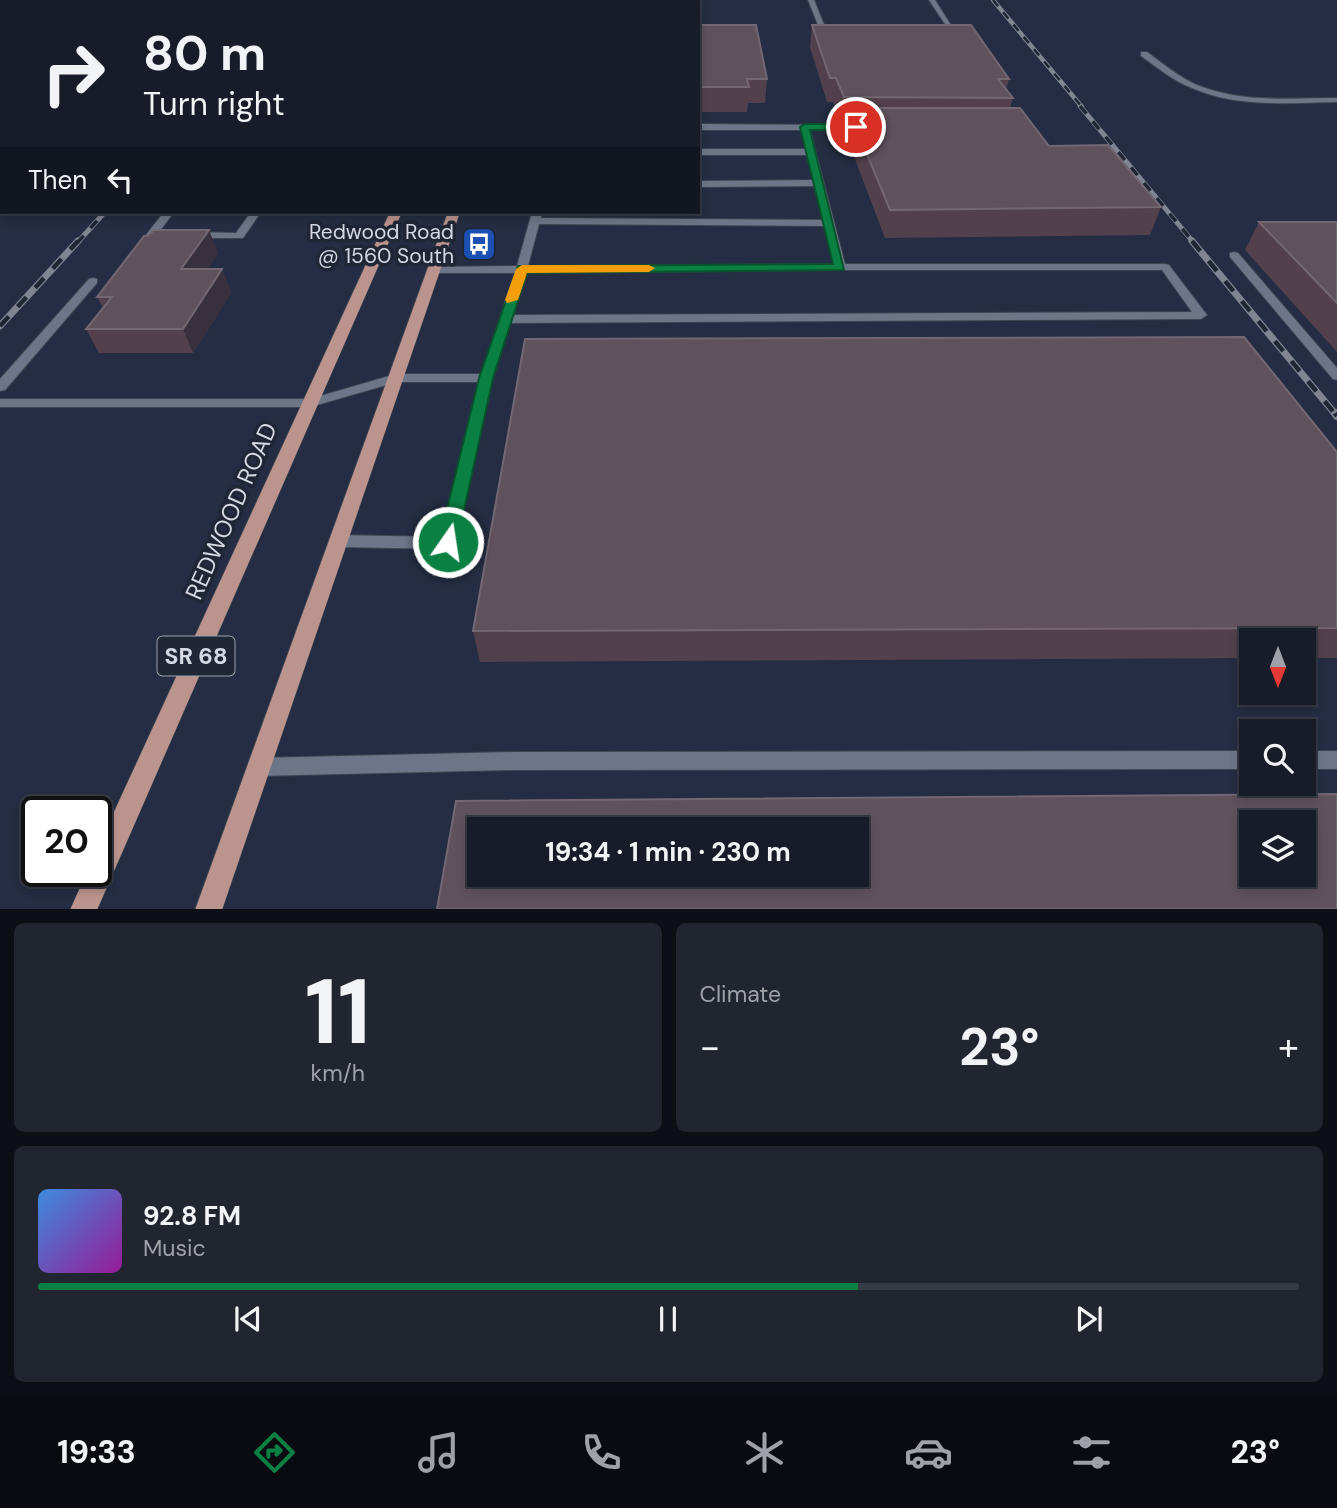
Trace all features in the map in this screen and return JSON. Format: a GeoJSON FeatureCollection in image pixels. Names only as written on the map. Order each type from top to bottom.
{"type":"FeatureCollection","features":[{"type":"Feature","properties":{"kind":"main road","name":"REDWOOD ROAD"},"geometry":{"type":"LineString","coordinates":[[83,909],[395,214]]}},
{"type":"Feature","properties":{"kind":"main road"},"geometry":{"type":"LineString","coordinates":[[208,909],[453,214]]}},
{"type":"Feature","properties":{"kind":"lane"},"geometry":{"type":"LineString","coordinates":[[811,0],[822,29],[848,29]]}},
{"type":"Feature","properties":{"kind":"lane"},"geometry":{"type":"LineString","coordinates":[[926,29],[952,29],[932,0]]}},
{"type":"Feature","properties":{"kind":"lane"},"geometry":{"type":"LineString","coordinates":[[1144,54],[1194,86],[1219,94],[1247,98],[1337,100]]}},
{"type":"Feature","properties":{"kind":"lane"},"geometry":{"type":"LineString","coordinates":[[700,127],[872,127]]}},
{"type":"Feature","properties":{"kind":"lane"},"geometry":{"type":"LineString","coordinates":[[805,127],[840,267]]}},
{"type":"Feature","properties":{"kind":"lane"},"geometry":{"type":"LineString","coordinates":[[700,152],[811,152]]}},
{"type":"Feature","properties":{"kind":"lane"},"geometry":{"type":"LineString","coordinates":[[700,184],[819,183]]}},
{"type":"Feature","properties":{"kind":"lane"},"geometry":{"type":"LineString","coordinates":[[167,214],[151,235],[239,236],[255,214]]}},
{"type":"Feature","properties":{"kind":"lane"},"geometry":{"type":"LineString","coordinates":[[339,541],[448,542],[486,378],[522,269],[536,216],[829,223]]}},
{"type":"Feature","properties":{"kind":"lane"},"geometry":{"type":"LineString","coordinates":[[1234,255],[1337,376]]}},
{"type":"Feature","properties":{"kind":"lane"},"geometry":{"type":"LineString","coordinates":[[434,270],[1165,267],[1201,316],[506,319]]}},
{"type":"Feature","properties":{"kind":"lane"},"geometry":{"type":"LineString","coordinates":[[0,387],[93,281]]}},
{"type":"Feature","properties":{"kind":"lane"},"geometry":{"type":"LineString","coordinates":[[0,403],[310,403],[396,379],[486,378]]}},
{"type":"Feature","properties":{"kind":"lane"},"geometry":{"type":"LineString","coordinates":[[258,767],[515,761],[1239,760]]}},
{"type":"Feature","properties":{"kind":"lane"},"geometry":{"type":"LineString","coordinates":[[1316,760],[1337,760]]}},
{"type":"Feature","properties":{"kind":"shaded area"},"geometry":{"type":"Polygon","coordinates":[[[700,0],[1337,0],[1337,909],[0,909],[0,214],[700,214],[700,0]]]}},
{"type":"Feature","properties":{"kind":"building"},"geometry":{"type":"Polygon","coordinates":[[[700,25],[756,25],[767,79],[747,79],[749,87],[700,87],[700,25]]]}},
{"type":"Feature","properties":{"kind":"building"},"geometry":{"type":"Polygon","coordinates":[[[812,25],[971,25],[1009,79],[998,79],[1013,98],[844,97],[836,78],[830,78],[812,25]]]}},
{"type":"Feature","properties":{"kind":"building"},"geometry":{"type":"Polygon","coordinates":[[[848,108],[1020,108],[1049,146],[1108,145],[1161,207],[890,210],[848,108]]]}},
{"type":"Feature","properties":{"kind":"building"},"geometry":{"type":"Polygon","coordinates":[[[1259,222],[1337,222],[1337,303],[1259,222]]]}},
{"type":"Feature","properties":{"kind":"building"},"geometry":{"type":"Polygon","coordinates":[[[154,230],[209,230],[181,269],[222,269],[183,329],[86,329],[112,297],[97,297],[144,236],[154,230]]]}},
{"type":"Feature","properties":{"kind":"building"},"geometry":{"type":"Polygon","coordinates":[[[1244,337],[1337,452],[1337,628],[473,631],[525,339],[1244,337]]]}},
{"type":"Feature","properties":{"kind":"building"},"geometry":{"type":"Polygon","coordinates":[[[1337,794],[1337,909],[437,909],[456,801],[1337,794]]]}},
{"type":"Feature","properties":{"kind":"railway"},"geometry":{"type":"LineString","coordinates":[[993,0],[1082,107]]}},
{"type":"Feature","properties":{"kind":"railway"},"geometry":{"type":"LineString","coordinates":[[1080,106],[1194,243]]}},
{"type":"Feature","properties":{"kind":"railway"},"geometry":{"type":"LineString","coordinates":[[77,243],[103,214]]}},
{"type":"Feature","properties":{"kind":"railway"},"geometry":{"type":"LineString","coordinates":[[0,326],[78,241]]}},
{"type":"Feature","properties":{"kind":"railway"},"geometry":{"type":"LineString","coordinates":[[1192,241],[1336,415]]}},
{"type":"Feature","properties":{"kind":"slow traffic"},"geometry":{"type":"LineString","coordinates":[[512,300],[522,269],[649,268]]}},
{"type":"Feature","properties":{"kind":"place","name":"Redwood Road @ 1560 South"},"geometry":{"type":"Point","coordinates":[479,244]}},
{"type":"Feature","properties":{"kind":"route"},"geometry":{"type":"LineString","coordinates":[[448,542],[486,378],[522,269],[840,267],[805,127],[856,127]]}}]}
